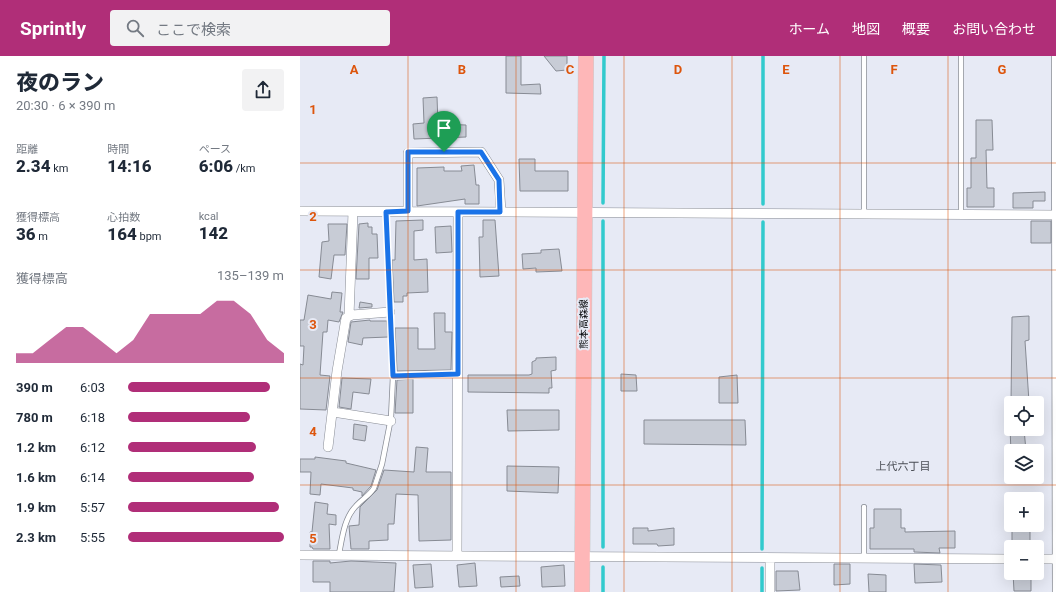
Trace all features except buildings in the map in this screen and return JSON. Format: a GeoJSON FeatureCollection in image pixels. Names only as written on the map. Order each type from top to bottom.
{"type":"FeatureCollection","features":[{"type":"Feature","properties":{"kind":"main road","name":"熊本高森線"},"geometry":{"type":"LineString","coordinates":[[582,592],[586,56]]}},
{"type":"Feature","properties":{"kind":"street"},"geometry":{"type":"LineString","coordinates":[[408,211],[408,152],[481,152],[499,180],[500,212]]}},
{"type":"Feature","properties":{"kind":"street"},"geometry":{"type":"LineString","coordinates":[[300,211],[1056,215]]}},
{"type":"Feature","properties":{"kind":"street"},"geometry":{"type":"LineString","coordinates":[[328,447],[337,370],[346,318],[349,316],[353,212]]}},
{"type":"Feature","properties":{"kind":"street"},"geometry":{"type":"LineString","coordinates":[[457,555],[458,212]]}},
{"type":"Feature","properties":{"kind":"street"},"geometry":{"type":"LineString","coordinates":[[349,316],[390,312]]}},
{"type":"Feature","properties":{"kind":"street"},"geometry":{"type":"LineString","coordinates":[[333,412],[391,421]]}},
{"type":"Feature","properties":{"kind":"street"},"geometry":{"type":"LineString","coordinates":[[300,555],[339,554],[1004,559]]}},
{"type":"Feature","properties":{"kind":"street"},"geometry":{"type":"LineString","coordinates":[[770,558],[770,592]]}},
{"type":"Feature","properties":{"kind":"street"},"geometry":{"type":"LineString","coordinates":[[1044,559],[1055,559]]}},
{"type":"Feature","properties":{"kind":"lane"},"geometry":{"type":"LineString","coordinates":[[864,56],[864,214]]}},
{"type":"Feature","properties":{"kind":"lane"},"geometry":{"type":"LineString","coordinates":[[961,56],[961,214]]}},
{"type":"Feature","properties":{"kind":"lane"},"geometry":{"type":"LineString","coordinates":[[1054,56],[1056,215],[1055,592]]}},
{"type":"Feature","properties":{"kind":"lane"},"geometry":{"type":"LineString","coordinates":[[339,554],[343,532],[351,513],[356,505],[368,496],[374,488],[382,464],[391,421],[393,376],[386,212]]}},
{"type":"Feature","properties":{"kind":"lane"},"geometry":{"type":"LineString","coordinates":[[393,376],[458,374]]}},
{"type":"Feature","properties":{"kind":"lane"},"geometry":{"type":"LineString","coordinates":[[864,507],[864,558]]}},
{"type":"Feature","properties":{"kind":"waterway"},"geometry":{"type":"LineString","coordinates":[[603,203],[604,56]]}},
{"type":"Feature","properties":{"kind":"waterway"},"geometry":{"type":"LineString","coordinates":[[763,56],[763,204]]}},
{"type":"Feature","properties":{"kind":"waterway"},"geometry":{"type":"LineString","coordinates":[[603,221],[603,547]]}},
{"type":"Feature","properties":{"kind":"waterway"},"geometry":{"type":"LineString","coordinates":[[762,549],[763,222]]}},
{"type":"Feature","properties":{"kind":"waterway"},"geometry":{"type":"LineString","coordinates":[[603,567],[603,592]]}},
{"type":"Feature","properties":{"kind":"waterway"},"geometry":{"type":"LineString","coordinates":[[762,568],[762,592]]}},
{"type":"Feature","properties":{"kind":"district","name":"上代六丁目"},"geometry":{"type":"Point","coordinates":[903,466]}},
{"type":"Feature","properties":{"kind":"route"},"geometry":{"type":"LineString","coordinates":[[408,152],[444,152],[481,152],[499,180],[500,212],[458,212],[458,374],[393,376],[386,212],[408,211],[408,152]]}}]}
